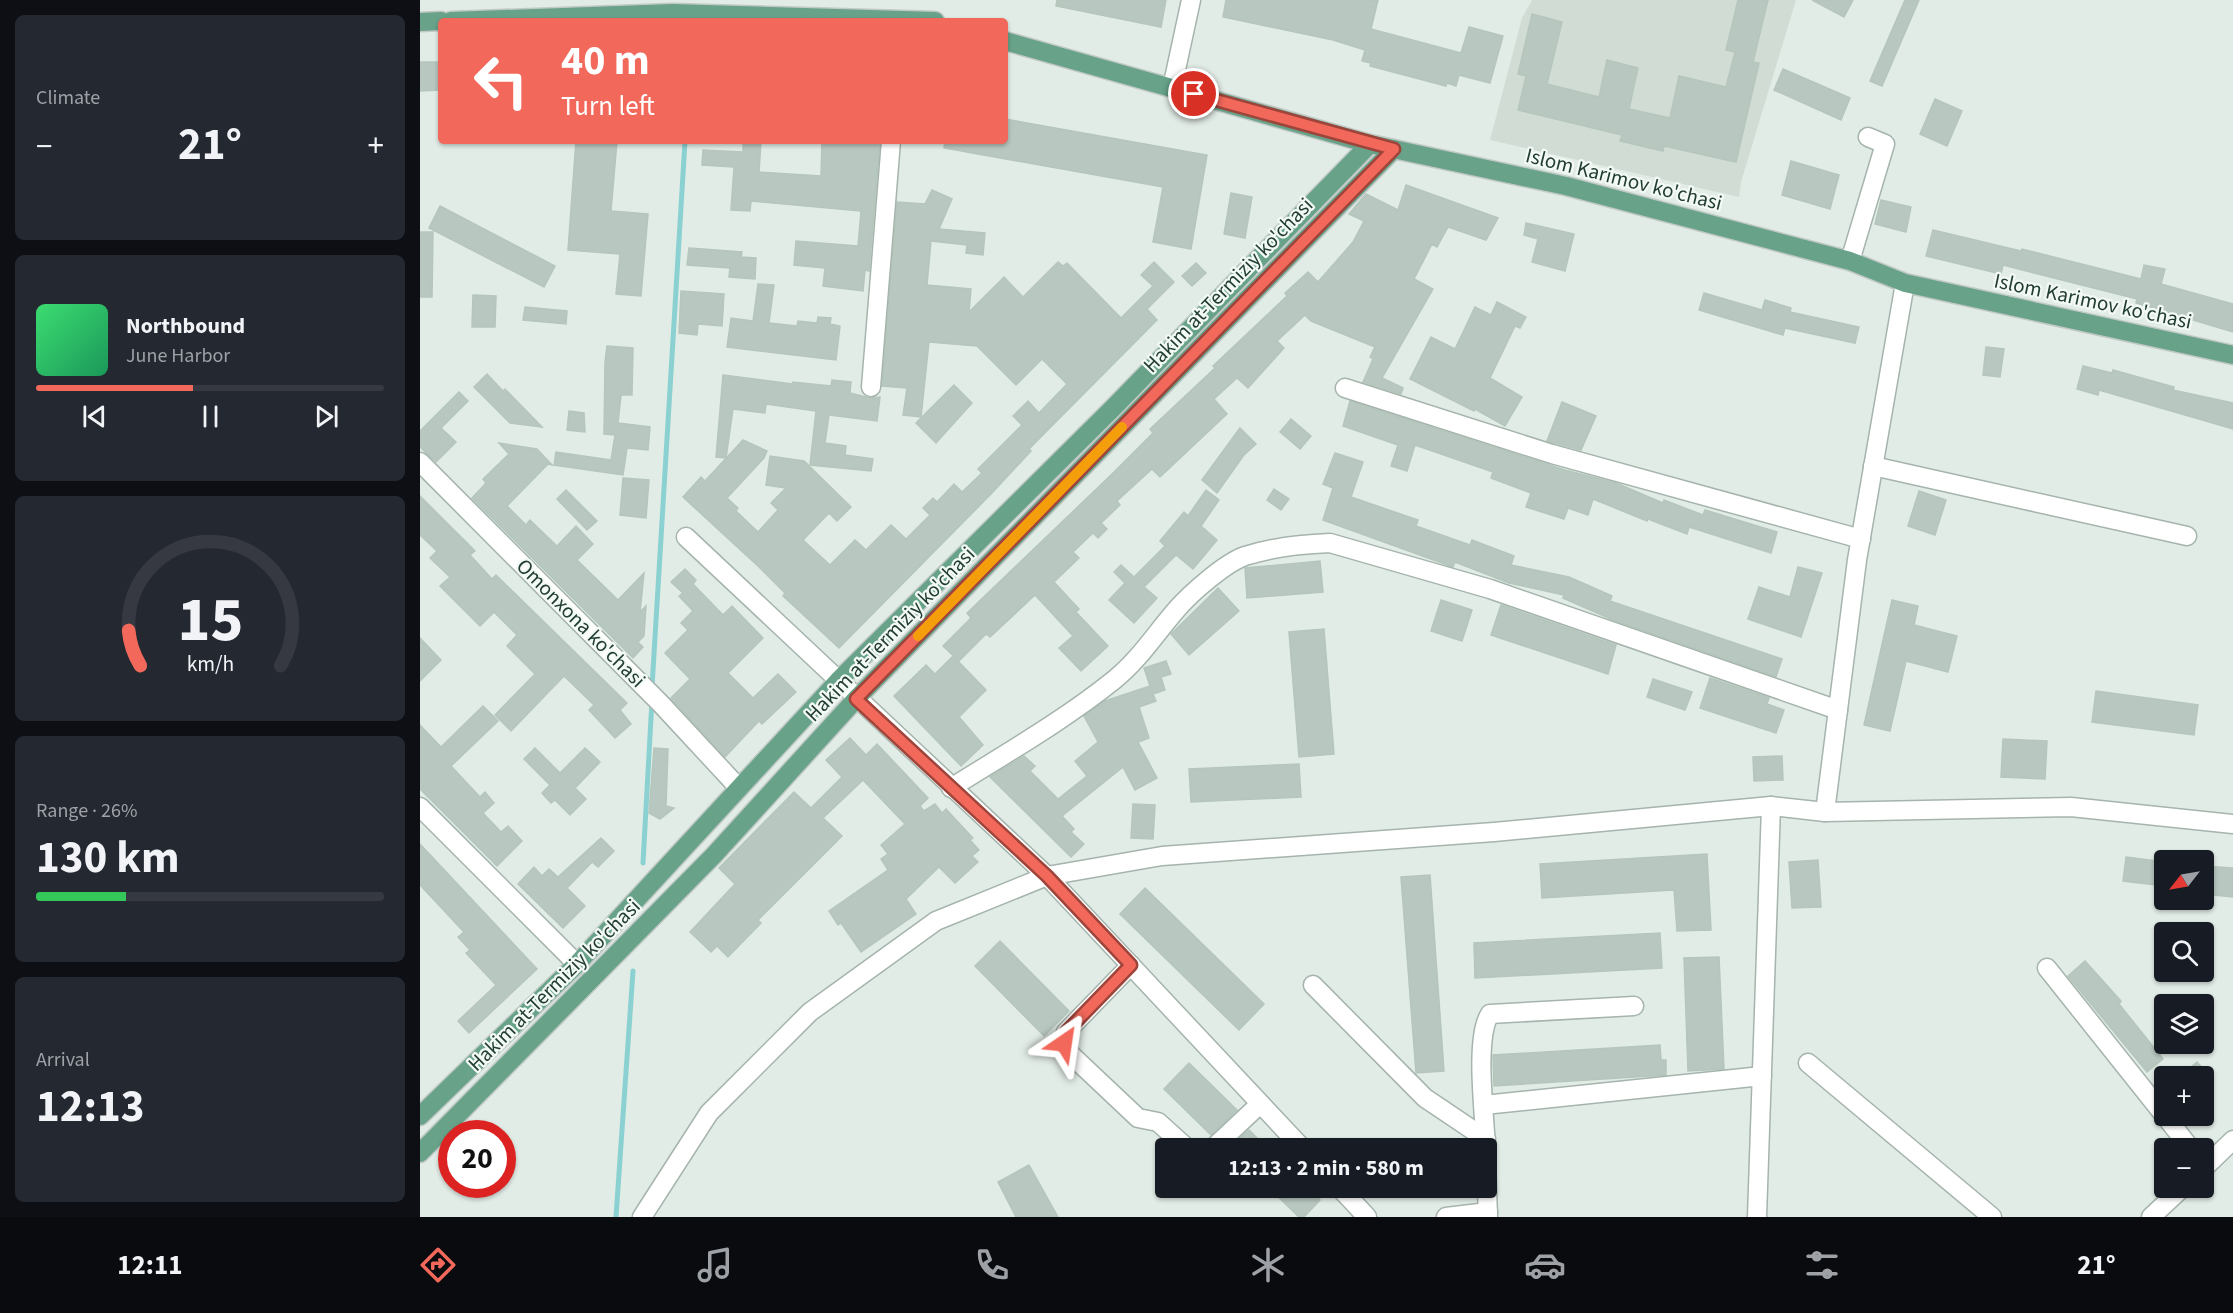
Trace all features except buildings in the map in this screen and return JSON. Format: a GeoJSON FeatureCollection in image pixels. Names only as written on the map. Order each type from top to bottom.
{"type":"FeatureCollection","features":[{"type":"Feature","properties":{"kind":"main road"},"geometry":{"type":"LineString","coordinates":[[499,18],[673,7],[866,18]]}},
{"type":"Feature","properties":{"kind":"main road"},"geometry":{"type":"LineString","coordinates":[[420,22],[438,21]]}},
{"type":"Feature","properties":{"kind":"main road","name":"Islom Karimov ko'chasi"},"geometry":{"type":"LineString","coordinates":[[1008,42],[1370,144],[1566,186],[1850,261],[1905,283],[2233,355]]}},
{"type":"Feature","properties":{"kind":"main road","name":"Hakim at-Termiziy ko'chasi"},"geometry":{"type":"LineString","coordinates":[[420,1116],[577,964],[838,681],[1114,407],[1370,144]]}},
{"type":"Feature","properties":{"kind":"main road","name":"Hakim at-Termiziy ko'chasi"},"geometry":{"type":"LineString","coordinates":[[420,1152],[714,855],[856,699],[1394,149]]}},
{"type":"Feature","properties":{"kind":"street"},"geometry":{"type":"LineString","coordinates":[[1172,88],[1191,0]]}},
{"type":"Feature","properties":{"kind":"street"},"geometry":{"type":"LineString","coordinates":[[1850,261],[1885,144],[1868,137]]}},
{"type":"Feature","properties":{"kind":"street"},"geometry":{"type":"LineString","coordinates":[[872,387],[891,144]]}},
{"type":"Feature","properties":{"kind":"street"},"geometry":{"type":"LineString","coordinates":[[1825,812],[1861,538],[1905,283]]}},
{"type":"Feature","properties":{"kind":"street"},"geometry":{"type":"LineString","coordinates":[[1345,388],[1552,454],[1861,538]]}},
{"type":"Feature","properties":{"kind":"street","name":"Omonxona ko'chasi"},"geometry":{"type":"LineString","coordinates":[[420,462],[661,704],[738,787]]}},
{"type":"Feature","properties":{"kind":"street"},"geometry":{"type":"LineString","coordinates":[[1873,466],[2187,536]]}},
{"type":"Feature","properties":{"kind":"street"},"geometry":{"type":"LineString","coordinates":[[686,537],[1047,876],[1292,1138]]}},
{"type":"Feature","properties":{"kind":"street"},"geometry":{"type":"LineString","coordinates":[[951,788],[1049,726],[1115,680],[1149,644],[1178,608],[1209,580],[1244,556],[1316,544],[1330,543],[1490,589],[1838,710]]}},
{"type":"Feature","properties":{"kind":"street"},"geometry":{"type":"LineString","coordinates":[[1757,1217],[1771,806]]}},
{"type":"Feature","properties":{"kind":"street"},"geometry":{"type":"LineString","coordinates":[[642,1217],[709,1113],[810,1012],[936,921],[1047,876],[1162,856],[1494,832],[1771,806],[1825,812],[2071,807],[2233,824]]}},
{"type":"Feature","properties":{"kind":"street"},"geometry":{"type":"LineString","coordinates":[[420,807],[577,964]]}},
{"type":"Feature","properties":{"kind":"street"},"geometry":{"type":"LineString","coordinates":[[1131,965],[1066,1032],[1064,1043],[1068,1052],[1138,1118],[1158,1122],[1176,1138]]}},
{"type":"Feature","properties":{"kind":"street"},"geometry":{"type":"LineString","coordinates":[[2047,968],[2154,1102]]}},
{"type":"Feature","properties":{"kind":"street"},"geometry":{"type":"LineString","coordinates":[[1313,985],[1425,1098],[1478,1138]]}},
{"type":"Feature","properties":{"kind":"street"},"geometry":{"type":"LineString","coordinates":[[1486,1138],[1483,1026],[1490,1014],[1634,1006]]}},
{"type":"Feature","properties":{"kind":"street"},"geometry":{"type":"LineString","coordinates":[[1808,1063],[1992,1217]]}},
{"type":"Feature","properties":{"kind":"street"},"geometry":{"type":"LineString","coordinates":[[1484,1105],[1762,1076]]}},
{"type":"Feature","properties":{"kind":"street"},"geometry":{"type":"LineString","coordinates":[[1224,1138],[1260,1104]]}},
{"type":"Feature","properties":{"kind":"street"},"geometry":{"type":"LineString","coordinates":[[2173,1126],[2182,1138]]}},
{"type":"Feature","properties":{"kind":"street"},"geometry":{"type":"LineString","coordinates":[[2214,1157],[2233,1140]]}},
{"type":"Feature","properties":{"kind":"street"},"geometry":{"type":"LineString","coordinates":[[1349,1198],[1367,1217]]}},
{"type":"Feature","properties":{"kind":"street"},"geometry":{"type":"LineString","coordinates":[[1446,1217],[1488,1214],[1487,1198]]}},
{"type":"Feature","properties":{"kind":"street"},"geometry":{"type":"LineString","coordinates":[[2151,1217],[2171,1198]]}},
{"type":"Feature","properties":{"kind":"shaded area"},"geometry":{"type":"Polygon","coordinates":[[[1532,0],[1796,0],[1741,182],[1739,197],[1490,140],[1522,18],[1532,0]]]}},
{"type":"Feature","properties":{"kind":"waterway"},"geometry":{"type":"LineString","coordinates":[[652,687],[685,144]]}},
{"type":"Feature","properties":{"kind":"waterway"},"geometry":{"type":"LineString","coordinates":[[643,863],[652,700]]}},
{"type":"Feature","properties":{"kind":"waterway"},"geometry":{"type":"LineString","coordinates":[[616,1217],[633,971]]}},
{"type":"Feature","properties":{"kind":"slow traffic"},"geometry":{"type":"LineString","coordinates":[[918,636],[1122,427]]}},
{"type":"Feature","properties":{"kind":"route"},"geometry":{"type":"LineString","coordinates":[[1064,1043],[1066,1032],[1131,965],[1047,876],[856,699],[1347,194],[1394,149],[1194,94]]}}]}
